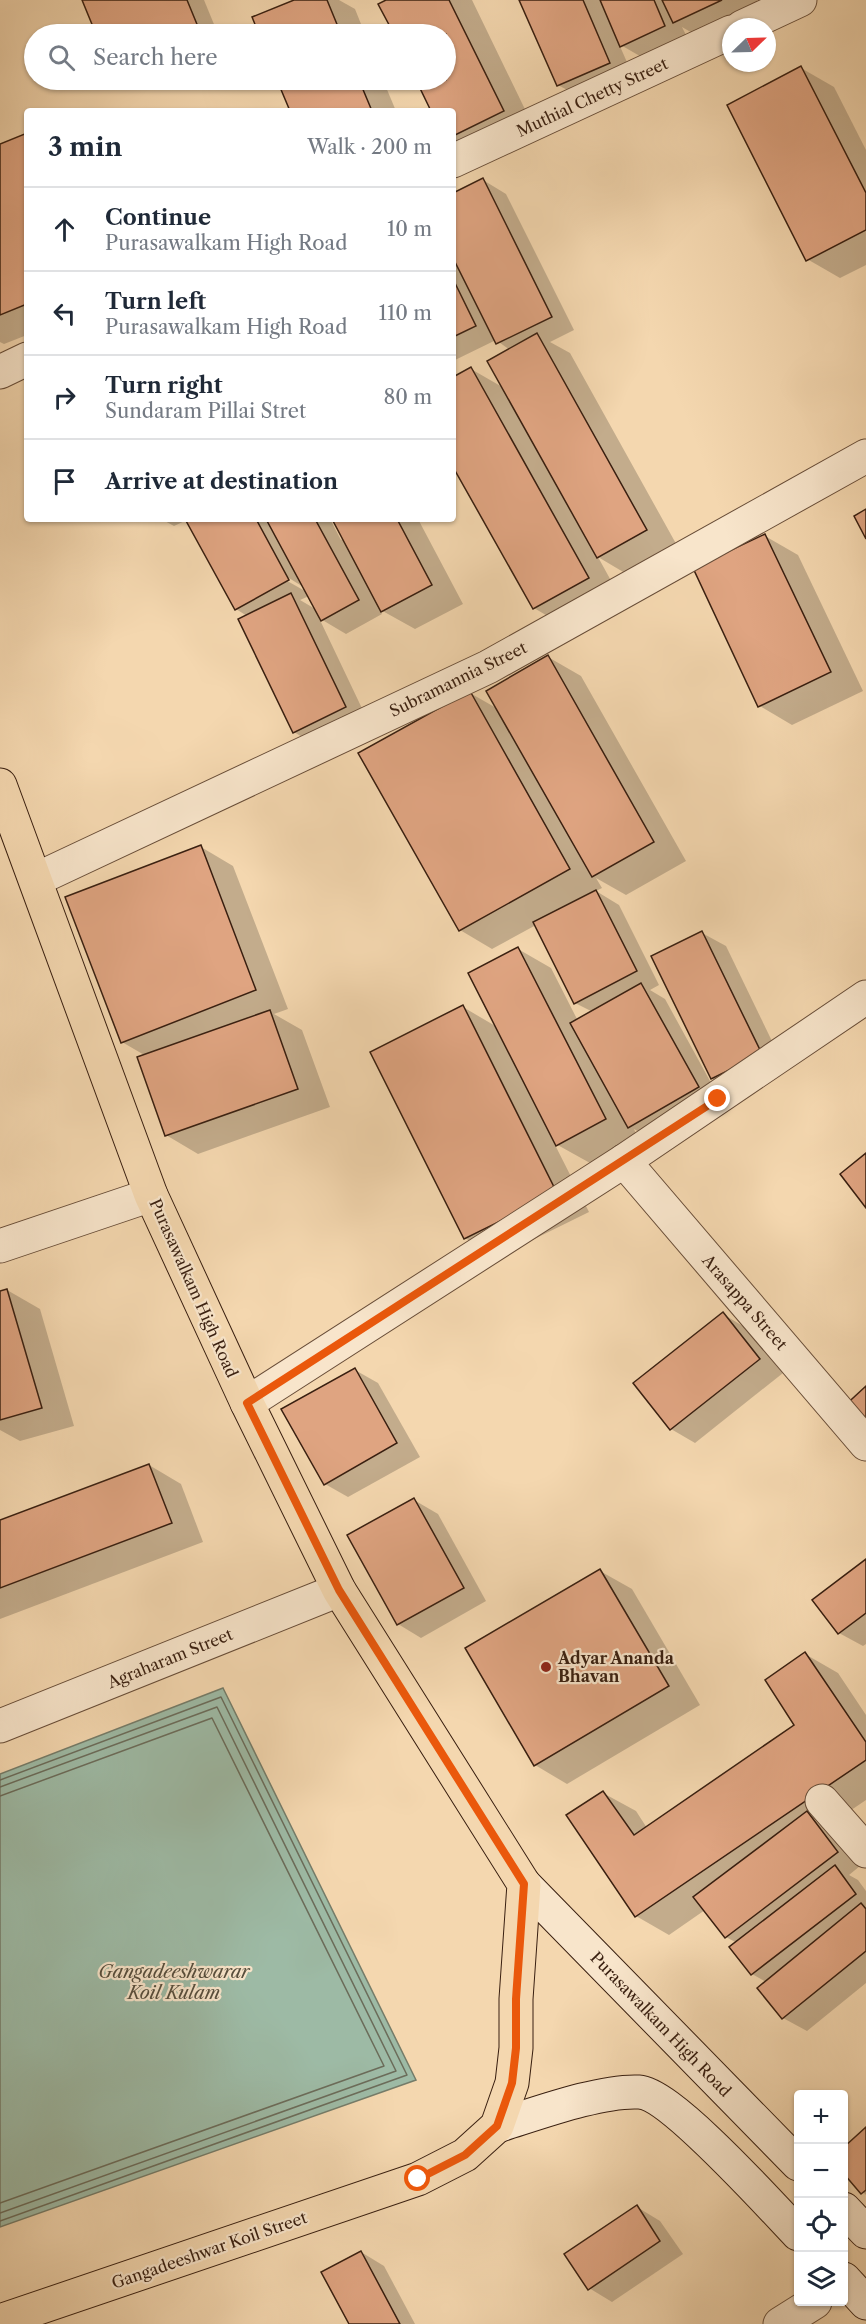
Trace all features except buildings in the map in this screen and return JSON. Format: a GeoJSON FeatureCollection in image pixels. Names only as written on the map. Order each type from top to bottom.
{"type":"FeatureCollection","features":[{"type":"Feature","properties":{"kind":"main road","name":"Purasawalkam High Road"},"geometry":{"type":"LineString","coordinates":[[0,785],[37,879],[152,1195],[247,1403],[339,1590],[524,1884]]}},
{"type":"Feature","properties":{"kind":"main road"},"geometry":{"type":"LineString","coordinates":[[497,2126],[512,2083],[516,2048],[516,1999],[524,1884]]}},
{"type":"Feature","properties":{"kind":"main road","name":"Gangadeeshwar Koil Street"},"geometry":{"type":"LineString","coordinates":[[0,2321],[418,2179],[465,2155],[497,2126]]}},
{"type":"Feature","properties":{"kind":"street"},"geometry":{"type":"LineString","coordinates":[[761,18],[800,0]]}},
{"type":"Feature","properties":{"kind":"street","name":"Muthial Chetty Street"},"geometry":{"type":"LineString","coordinates":[[456,160],[722,36]]}},
{"type":"Feature","properties":{"kind":"street"},"geometry":{"type":"LineString","coordinates":[[0,372],[24,361]]}},
{"type":"Feature","properties":{"kind":"street","name":"Subramannia Street"},"geometry":{"type":"LineString","coordinates":[[37,879],[488,667],[866,456]]}},
{"type":"Feature","properties":{"kind":"street"},"geometry":{"type":"LineString","coordinates":[[247,1403],[624,1161],[866,997]]}},
{"type":"Feature","properties":{"kind":"street","name":"Arasappa Street"},"geometry":{"type":"LineString","coordinates":[[624,1161],[866,1444]]}},
{"type":"Feature","properties":{"kind":"street"},"geometry":{"type":"LineString","coordinates":[[0,1246],[152,1195]]}},
{"type":"Feature","properties":{"kind":"street","name":"Agraharam Street"},"geometry":{"type":"LineString","coordinates":[[0,1726],[339,1590]]}},
{"type":"Feature","properties":{"kind":"street"},"geometry":{"type":"LineString","coordinates":[[822,1801],[866,1851]]}},
{"type":"Feature","properties":{"kind":"street","name":"Purasawalkam High Road"},"geometry":{"type":"LineString","coordinates":[[524,1884],[794,2160]]}},
{"type":"Feature","properties":{"kind":"street"},"geometry":{"type":"LineString","coordinates":[[497,2126],[588,2099],[641,2092],[678,2113],[794,2230]]}},
{"type":"Feature","properties":{"kind":"street"},"geometry":{"type":"LineString","coordinates":[[848,2214],[866,2232]]}},
{"type":"Feature","properties":{"kind":"street"},"geometry":{"type":"LineString","coordinates":[[780,2324],[807,2306]]}},
{"type":"Feature","properties":{"kind":"water","name":"Gangadeeshwarar Koil Kulam"},"geometry":{"type":"Polygon","coordinates":[[[223,1688],[416,2080],[0,2227],[0,1774],[223,1688]]]}},
{"type":"Feature","properties":{"kind":"place","name":"Adyar Ananda Bhavan"},"geometry":{"type":"Point","coordinates":[546,1667]}},
{"type":"Feature","properties":{"kind":"route"},"geometry":{"type":"LineString","coordinates":[[418,2179],[465,2155],[497,2126],[512,2083],[516,2048],[516,1999],[524,1884],[339,1590],[247,1403],[718,1099]]}}]}
